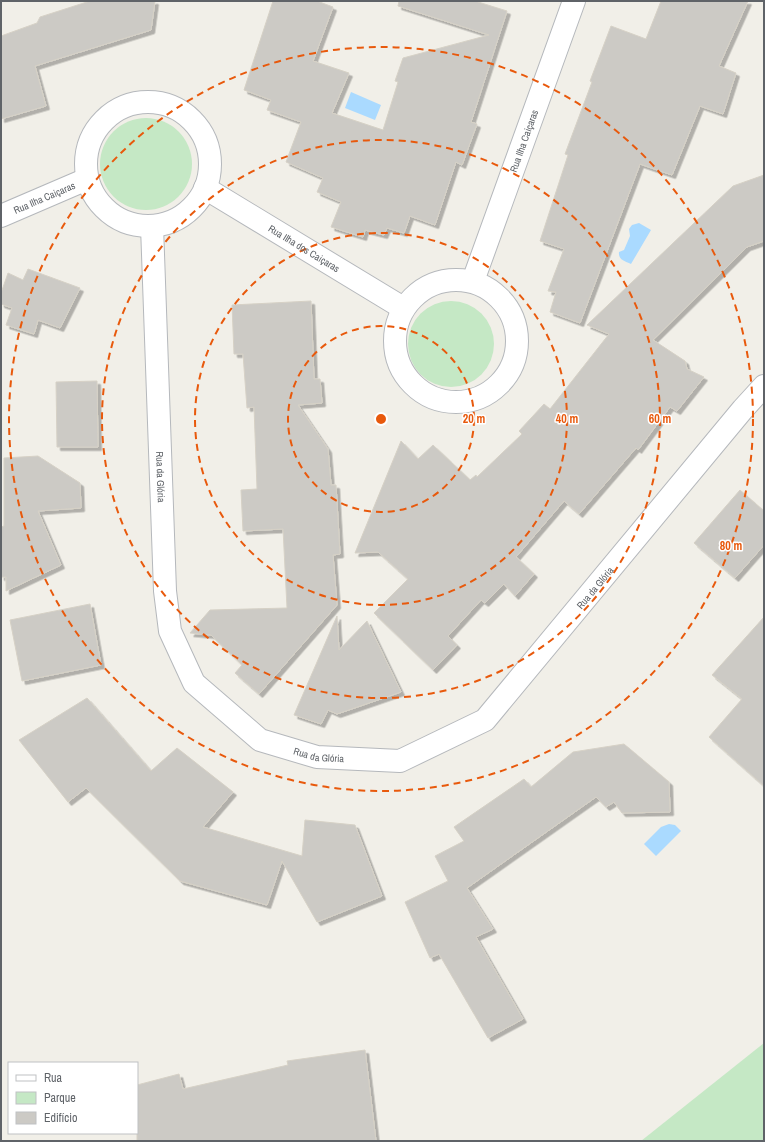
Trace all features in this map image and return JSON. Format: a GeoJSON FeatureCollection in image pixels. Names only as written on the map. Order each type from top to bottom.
{"type":"FeatureCollection","features":[{"type":"Feature","properties":{"kind":"street","name":"Rua Ilha Caiçaras"},"geometry":{"type":"LineString","coordinates":[[472,281],[574,1]]}},
{"type":"Feature","properties":{"kind":"street"},"geometry":{"type":"LineString","coordinates":[[142,102],[163,103],[182,112],[198,127],[208,146],[210,167],[205,188],[196,202],[184,214],[168,222],[152,226],[123,221],[100,204],[87,179],[85,158],[91,137],[103,120],[121,108],[142,102]]}},
{"type":"Feature","properties":{"kind":"street","name":"Rua Ilha Caiçaras"},"geometry":{"type":"LineString","coordinates":[[1,216],[87,179]]}},
{"type":"Feature","properties":{"kind":"street","name":"Rua Ilha dos Caiçaras"},"geometry":{"type":"LineString","coordinates":[[205,188],[403,308]]}},
{"type":"Feature","properties":{"kind":"street","name":"Rua da Glória"},"geometry":{"type":"LineString","coordinates":[[152,226],[165,591],[170,631],[194,683],[260,740],[317,757],[400,761],[485,720],[743,409],[764,386]]}},
{"type":"Feature","properties":{"kind":"street"},"geometry":{"type":"LineString","coordinates":[[446,280],[472,281],[491,290],[506,304],[515,322],[518,343],[514,362],[503,380],[487,394],[468,401],[448,402],[428,396],[412,384],[400,367],[394,348],[395,327],[403,308],[421,289],[446,280]]}},
{"type":"Feature","properties":{"kind":"green space"},"geometry":{"type":"Polygon","coordinates":[[[146,118],[164,122],[178,132],[188,146],[192,164],[188,182],[178,196],[164,206],[146,210],[128,206],[114,196],[104,182],[100,164],[104,146],[114,132],[128,122],[146,118]]]}},
{"type":"Feature","properties":{"kind":"green space"},"geometry":{"type":"Polygon","coordinates":[[[443,301],[459,301],[468,304],[482,313],[491,327],[494,336],[494,352],[491,361],[482,375],[468,384],[459,387],[443,387],[427,380],[420,375],[415,368],[408,352],[408,336],[415,320],[420,313],[427,308],[443,301]]]}},
{"type":"Feature","properties":{"kind":"green space"},"geometry":{"type":"Polygon","coordinates":[[[764,1043],[764,1141],[641,1141],[764,1043]]]}},
{"type":"Feature","properties":{"kind":"water"},"geometry":{"type":"Polygon","coordinates":[[[351,92],[381,105],[375,120],[345,108],[351,92]]]}},
{"type":"Feature","properties":{"kind":"water"},"geometry":{"type":"Polygon","coordinates":[[[639,223],[651,230],[631,264],[621,259],[619,252],[624,250],[630,236],[629,229],[632,225],[639,223]]]}},
{"type":"Feature","properties":{"kind":"water"},"geometry":{"type":"Polygon","coordinates":[[[669,824],[675,825],[681,831],[656,856],[644,844],[661,827],[669,824]]]}},
{"type":"Feature","properties":{"kind":"building"},"geometry":{"type":"Polygon","coordinates":[[[90,1],[155,1],[151,30],[35,66],[46,106],[1,119],[1,36],[37,23],[40,17],[90,1]]]}},
{"type":"Feature","properties":{"kind":"building"},"geometry":{"type":"Polygon","coordinates":[[[273,1],[317,1],[333,7],[313,61],[349,73],[332,113],[383,130],[398,82],[395,81],[403,58],[489,35],[398,6],[399,1],[475,1],[507,11],[471,122],[477,124],[462,165],[456,162],[435,225],[410,216],[404,233],[387,228],[384,235],[365,230],[363,237],[331,227],[341,202],[317,192],[323,178],[286,162],[301,122],[267,110],[271,100],[244,90],[273,1]]]}},
{"type":"Feature","properties":{"kind":"building"},"geometry":{"type":"Polygon","coordinates":[[[661,1],[748,1],[719,66],[736,73],[723,114],[700,106],[672,175],[640,164],[580,323],[550,312],[556,292],[548,291],[564,249],[540,241],[568,155],[565,154],[611,26],[646,39],[661,1]]]}},
{"type":"Feature","properties":{"kind":"building"},"geometry":{"type":"Polygon","coordinates":[[[764,175],[764,241],[747,247],[653,340],[685,361],[687,369],[704,377],[677,411],[670,407],[638,450],[636,448],[579,514],[564,501],[516,557],[534,574],[515,596],[504,584],[485,603],[481,600],[448,636],[457,645],[433,670],[374,613],[408,579],[378,552],[355,553],[401,441],[418,459],[433,445],[470,480],[476,475],[477,477],[522,434],[519,431],[544,404],[550,409],[609,334],[587,325],[733,186],[764,175]]]}},
{"type":"Feature","properties":{"kind":"building"},"geometry":{"type":"Polygon","coordinates":[[[28,269],[80,288],[60,328],[38,320],[34,334],[6,325],[12,308],[1,304],[1,293],[8,273],[23,280],[28,269]]]}},
{"type":"Feature","properties":{"kind":"building"},"geometry":{"type":"Polygon","coordinates":[[[311,301],[314,379],[320,379],[322,403],[298,405],[328,449],[331,485],[336,485],[340,554],[333,555],[337,605],[259,694],[235,673],[242,665],[211,635],[190,633],[210,610],[287,608],[283,529],[243,531],[241,490],[257,489],[254,407],[247,408],[243,354],[234,354],[232,305],[311,301]]]}},
{"type":"Feature","properties":{"kind":"building"},"geometry":{"type":"Polygon","coordinates":[[[97,381],[98,447],[57,447],[56,382],[97,381]]]}},
{"type":"Feature","properties":{"kind":"building"},"geometry":{"type":"Polygon","coordinates":[[[38,456],[80,483],[81,508],[38,511],[61,565],[6,591],[6,577],[1,577],[1,527],[4,526],[4,458],[38,456]]]}},
{"type":"Feature","properties":{"kind":"building"},"geometry":{"type":"Polygon","coordinates":[[[740,490],[764,511],[764,545],[735,578],[694,543],[740,490]]]}},
{"type":"Feature","properties":{"kind":"building"},"geometry":{"type":"Polygon","coordinates":[[[90,604],[101,665],[22,681],[10,620],[90,604]]]}},
{"type":"Feature","properties":{"kind":"building"},"geometry":{"type":"Polygon","coordinates":[[[337,616],[339,650],[367,621],[401,692],[337,714],[328,710],[321,724],[294,715],[337,616]]]}},
{"type":"Feature","properties":{"kind":"building"},"geometry":{"type":"Polygon","coordinates":[[[764,617],[764,786],[709,737],[742,699],[712,675],[764,617]]]}},
{"type":"Feature","properties":{"kind":"building"},"geometry":{"type":"Polygon","coordinates":[[[87,698],[151,771],[177,748],[233,792],[203,827],[302,856],[305,820],[355,825],[382,896],[317,922],[282,861],[267,905],[180,881],[86,788],[68,802],[19,740],[87,698]]]}},
{"type":"Feature","properties":{"kind":"building"},"geometry":{"type":"Polygon","coordinates":[[[624,744],[669,782],[670,812],[622,813],[614,802],[606,807],[596,797],[467,888],[493,929],[476,937],[523,1019],[488,1038],[439,954],[430,958],[405,902],[448,881],[435,856],[464,841],[454,827],[524,779],[531,787],[573,752],[624,744]]]}},
{"type":"Feature","properties":{"kind":"building"},"geometry":{"type":"Polygon","coordinates":[[[365,1050],[376,1141],[137,1141],[138,1085],[179,1074],[183,1089],[288,1065],[287,1061],[365,1050]]]}}]}
